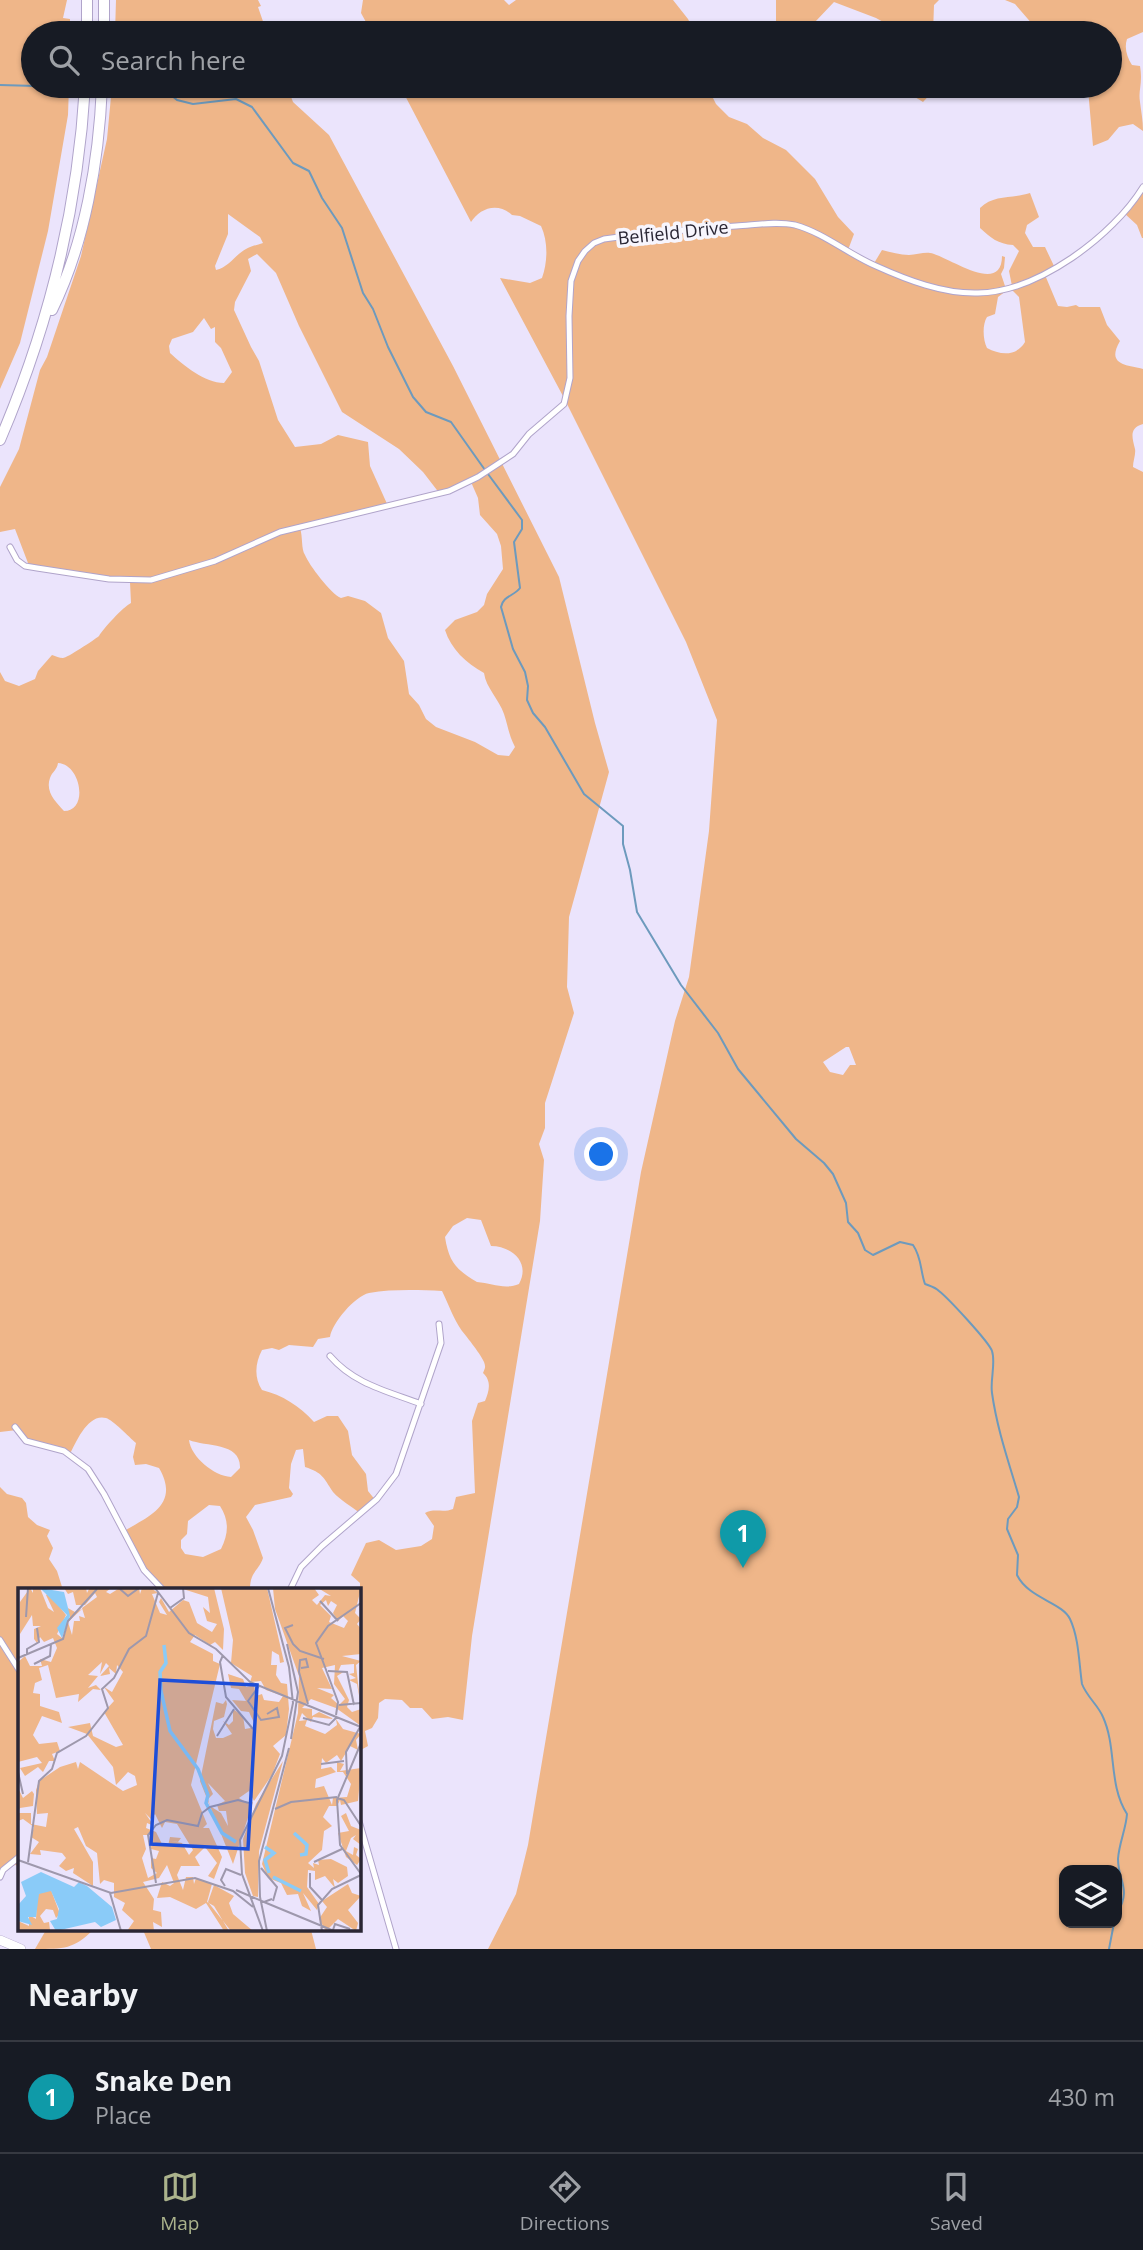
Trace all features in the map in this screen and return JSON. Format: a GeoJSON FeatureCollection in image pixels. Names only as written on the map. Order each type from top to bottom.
{"type":"FeatureCollection","features":[{"type":"Feature","properties":{"kind":"highway"},"geometry":{"type":"LineString","coordinates":[[87,0],[87,21]]}},
{"type":"Feature","properties":{"kind":"highway"},"geometry":{"type":"LineString","coordinates":[[104,0],[104,21]]}},
{"type":"Feature","properties":{"kind":"highway"},"geometry":{"type":"LineString","coordinates":[[37,341],[67,222],[84,98]]}},
{"type":"Feature","properties":{"kind":"highway"},"geometry":{"type":"LineString","coordinates":[[0,440],[37,341],[62,288],[78,238],[95,153],[101,98]]}},
{"type":"Feature","properties":{"kind":"main road"},"geometry":{"type":"LineString","coordinates":[[0,1940],[21,1949]]}},
{"type":"Feature","properties":{"kind":"street","name":"Belfield Drive"},"geometry":{"type":"LineString","coordinates":[[10,547],[17,560],[25,566],[109,579],[151,580],[215,561],[280,532],[321,520],[424,498],[457,487],[513,454],[529,434],[564,404],[570,378],[571,281],[578,261],[594,243],[634,235],[697,228],[793,225],[831,241],[874,265],[912,280],[957,292],[996,292],[1023,283],[1077,256],[1123,212],[1143,187]]}},
{"type":"Feature","properties":{"kind":"street"},"geometry":{"type":"LineString","coordinates":[[291,1588],[301,1567],[377,1499],[396,1474],[441,1343],[439,1324]]}},
{"type":"Feature","properties":{"kind":"street"},"geometry":{"type":"LineString","coordinates":[[330,1356],[343,1370],[363,1383],[421,1404]]}},
{"type":"Feature","properties":{"kind":"street"},"geometry":{"type":"LineString","coordinates":[[15,1427],[26,1441],[64,1451],[88,1469],[144,1570],[161,1588]]}},
{"type":"Feature","properties":{"kind":"street"},"geometry":{"type":"LineString","coordinates":[[0,1640],[18,1668]]}},
{"type":"Feature","properties":{"kind":"street"},"geometry":{"type":"LineString","coordinates":[[360,1824],[396,1949]]}},
{"type":"Feature","properties":{"kind":"street"},"geometry":{"type":"LineString","coordinates":[[0,1877],[3,1870],[18,1858]]}},
{"type":"Feature","properties":{"kind":"shaded area"},"geometry":{"type":"Polygon","coordinates":[[[0,0],[67,0],[63,18],[70,21],[21,21],[21,98],[69,98],[68,115],[48,231],[20,343],[0,389],[0,0]]]}},
{"type":"Feature","properties":{"kind":"shaded area"},"geometry":{"type":"Polygon","coordinates":[[[116,0],[258,0],[263,21],[115,21],[116,0]]]}},
{"type":"Feature","properties":{"kind":"shaded area"},"geometry":{"type":"Polygon","coordinates":[[[363,0],[504,0],[509,5],[516,0],[673,0],[689,21],[365,21],[361,13],[363,0]]]}},
{"type":"Feature","properties":{"kind":"shaded area"},"geometry":{"type":"Polygon","coordinates":[[[776,0],[939,0],[934,5],[933,21],[881,21],[834,2],[816,21],[776,21],[776,0]]]}},
{"type":"Feature","properties":{"kind":"shaded area"},"geometry":{"type":"Polygon","coordinates":[[[1005,0],[1143,0],[1143,32],[1127,39],[1126,46],[1132,65],[1140,66],[1143,131],[1133,124],[1119,127],[1108,140],[1093,146],[1089,98],[1122,98],[1122,21],[1030,21],[1015,4],[1005,0]]]}},
{"type":"Feature","properties":{"kind":"shaded area"},"geometry":{"type":"Polygon","coordinates":[[[111,98],[292,98],[329,135],[453,366],[559,577],[609,772],[569,917],[567,987],[574,1013],[545,1103],[545,1128],[539,1144],[544,1160],[540,1221],[472,1636],[463,1720],[448,1717],[432,1719],[422,1708],[410,1708],[402,1700],[385,1699],[379,1703],[378,1718],[372,1728],[365,1731],[368,1746],[360,1750],[360,1583],[351,1575],[366,1543],[379,1540],[396,1550],[421,1546],[432,1539],[434,1526],[425,1513],[453,1509],[456,1497],[475,1493],[472,1421],[478,1403],[485,1401],[489,1383],[483,1373],[483,1359],[459,1327],[442,1291],[396,1290],[369,1293],[357,1299],[345,1311],[330,1337],[318,1339],[313,1347],[289,1345],[279,1350],[262,1350],[256,1370],[262,1390],[290,1402],[314,1422],[327,1416],[338,1416],[348,1431],[352,1455],[366,1474],[368,1491],[376,1501],[360,1513],[336,1495],[319,1474],[305,1467],[303,1449],[296,1450],[291,1464],[291,1497],[255,1505],[246,1517],[263,1558],[253,1575],[250,1588],[165,1588],[144,1568],[124,1531],[159,1507],[166,1491],[165,1480],[159,1468],[146,1464],[135,1465],[133,1457],[136,1443],[109,1419],[100,1418],[88,1424],[70,1454],[23,1440],[17,1430],[0,1432],[0,672],[5,681],[19,686],[35,679],[38,671],[52,655],[63,658],[86,645],[99,636],[131,603],[130,582],[35,568],[28,563],[15,529],[0,532],[0,487],[19,449],[40,370],[47,357],[81,256],[107,139],[111,98]],[[228,214],[228,234],[215,266],[216,270],[246,249],[263,243],[260,237],[228,214]],[[257,254],[248,259],[251,271],[235,302],[234,310],[259,361],[278,420],[295,447],[321,444],[338,435],[368,442],[370,466],[388,506],[300,528],[307,560],[321,579],[341,598],[348,596],[365,601],[381,613],[388,638],[404,661],[409,694],[426,719],[436,727],[475,742],[498,755],[509,756],[515,747],[502,709],[487,684],[484,673],[460,655],[445,630],[455,620],[477,612],[484,605],[487,594],[503,569],[497,534],[480,515],[478,498],[471,482],[440,494],[423,472],[399,449],[342,412],[276,273],[257,254]],[[204,318],[193,332],[172,339],[170,353],[202,377],[224,383],[232,372],[221,348],[215,342],[215,327],[211,329],[204,318]],[[58,763],[50,778],[49,788],[64,811],[77,804],[79,787],[72,771],[66,765],[58,763]],[[467,1218],[453,1226],[445,1237],[449,1253],[459,1269],[477,1282],[498,1286],[519,1284],[522,1276],[521,1262],[512,1252],[491,1246],[481,1220],[467,1218]],[[189,1440],[204,1464],[224,1476],[231,1477],[240,1468],[239,1460],[229,1450],[189,1440]],[[209,1505],[188,1521],[187,1534],[181,1540],[181,1548],[185,1554],[203,1557],[221,1549],[227,1527],[220,1506],[209,1505]]]}},
{"type":"Feature","properties":{"kind":"shaded area"},"geometry":{"type":"Polygon","coordinates":[[[406,98],[713,98],[729,117],[747,124],[763,138],[786,150],[815,179],[838,217],[854,234],[848,250],[873,265],[882,250],[906,255],[928,253],[983,274],[993,273],[1000,268],[1002,256],[1005,257],[1001,274],[1005,286],[1010,288],[1012,286],[1009,271],[1019,251],[1013,245],[995,240],[980,228],[980,208],[997,199],[1030,193],[1039,217],[1027,225],[1025,233],[1033,247],[1045,247],[1054,266],[1045,275],[1058,306],[1100,307],[1107,325],[1120,341],[1115,355],[1117,359],[1125,365],[1143,369],[1143,424],[1134,431],[1133,467],[1143,472],[1143,1949],[488,1949],[516,1894],[528,1845],[641,1172],[675,1021],[689,977],[709,831],[717,720],[686,642],[564,398],[500,278],[530,283],[542,278],[546,251],[541,226],[500,208],[484,210],[471,222],[406,98]],[[1010,288],[998,297],[995,314],[987,317],[984,324],[987,348],[1008,353],[1017,350],[1025,342],[1019,297],[1010,288]],[[849,1047],[823,1062],[830,1072],[843,1075],[850,1065],[856,1065],[849,1047]]]}},
{"type":"Feature","properties":{"kind":"shaded area"},"geometry":{"type":"Polygon","coordinates":[[[1143,189],[1142,238],[1137,225],[1124,213],[1143,189]]]}},
{"type":"Feature","properties":{"kind":"shaded area"},"geometry":{"type":"Polygon","coordinates":[[[0,1487],[7,1494],[22,1498],[26,1503],[28,1517],[37,1525],[50,1530],[47,1536],[53,1548],[49,1559],[57,1571],[62,1588],[18,1588],[18,1866],[0,1872],[0,1487]]]}},
{"type":"Feature","properties":{"kind":"shaded area"},"geometry":{"type":"Polygon","coordinates":[[[45,1932],[91,1932],[68,1947],[35,1949],[45,1932]]]}},
{"type":"Feature","properties":{"kind":"shaded area"},"geometry":{"type":"Polygon","coordinates":[[[144,1932],[312,1932],[316,1949],[151,1949],[144,1932]]]}},
{"type":"Feature","properties":{"kind":"waterway"},"geometry":{"type":"LineString","coordinates":[[0,85],[21,86]]}},
{"type":"Feature","properties":{"kind":"waterway"},"geometry":{"type":"LineString","coordinates":[[175,98],[193,104],[236,99],[252,107],[293,163],[309,171],[322,198],[342,228],[363,293],[413,397],[426,412],[451,422],[485,470]]}},
{"type":"Feature","properties":{"kind":"waterway"},"geometry":{"type":"LineString","coordinates":[[488,474],[522,520],[522,529],[514,542],[520,588],[504,601],[501,607],[513,649],[525,672],[527,700],[584,794],[623,826],[623,844],[637,912],[681,985],[718,1033],[738,1069],[796,1139],[833,1174],[846,1203],[848,1222],[858,1233],[865,1250],[873,1255],[900,1242],[913,1245],[925,1284],[951,1302],[992,1351],[994,1406],[1019,1497],[1017,1507],[1008,1519],[1007,1529],[1018,1555],[1017,1575],[1029,1590],[1066,1613],[1073,1626],[1082,1684],[1101,1713],[1107,1729],[1117,1791],[1127,1814],[1119,1865]]}},
{"type":"Feature","properties":{"kind":"waterway"},"geometry":{"type":"LineString","coordinates":[[1122,1880],[1122,1902]]}},
{"type":"Feature","properties":{"kind":"waterway"},"geometry":{"type":"LineString","coordinates":[[1109,1949],[1113,1928]]}},
{"type":"Feature","properties":{"kind":"place","name":"Snake Den"},"geometry":{"type":"Point","coordinates":[743,1568]}}]}
